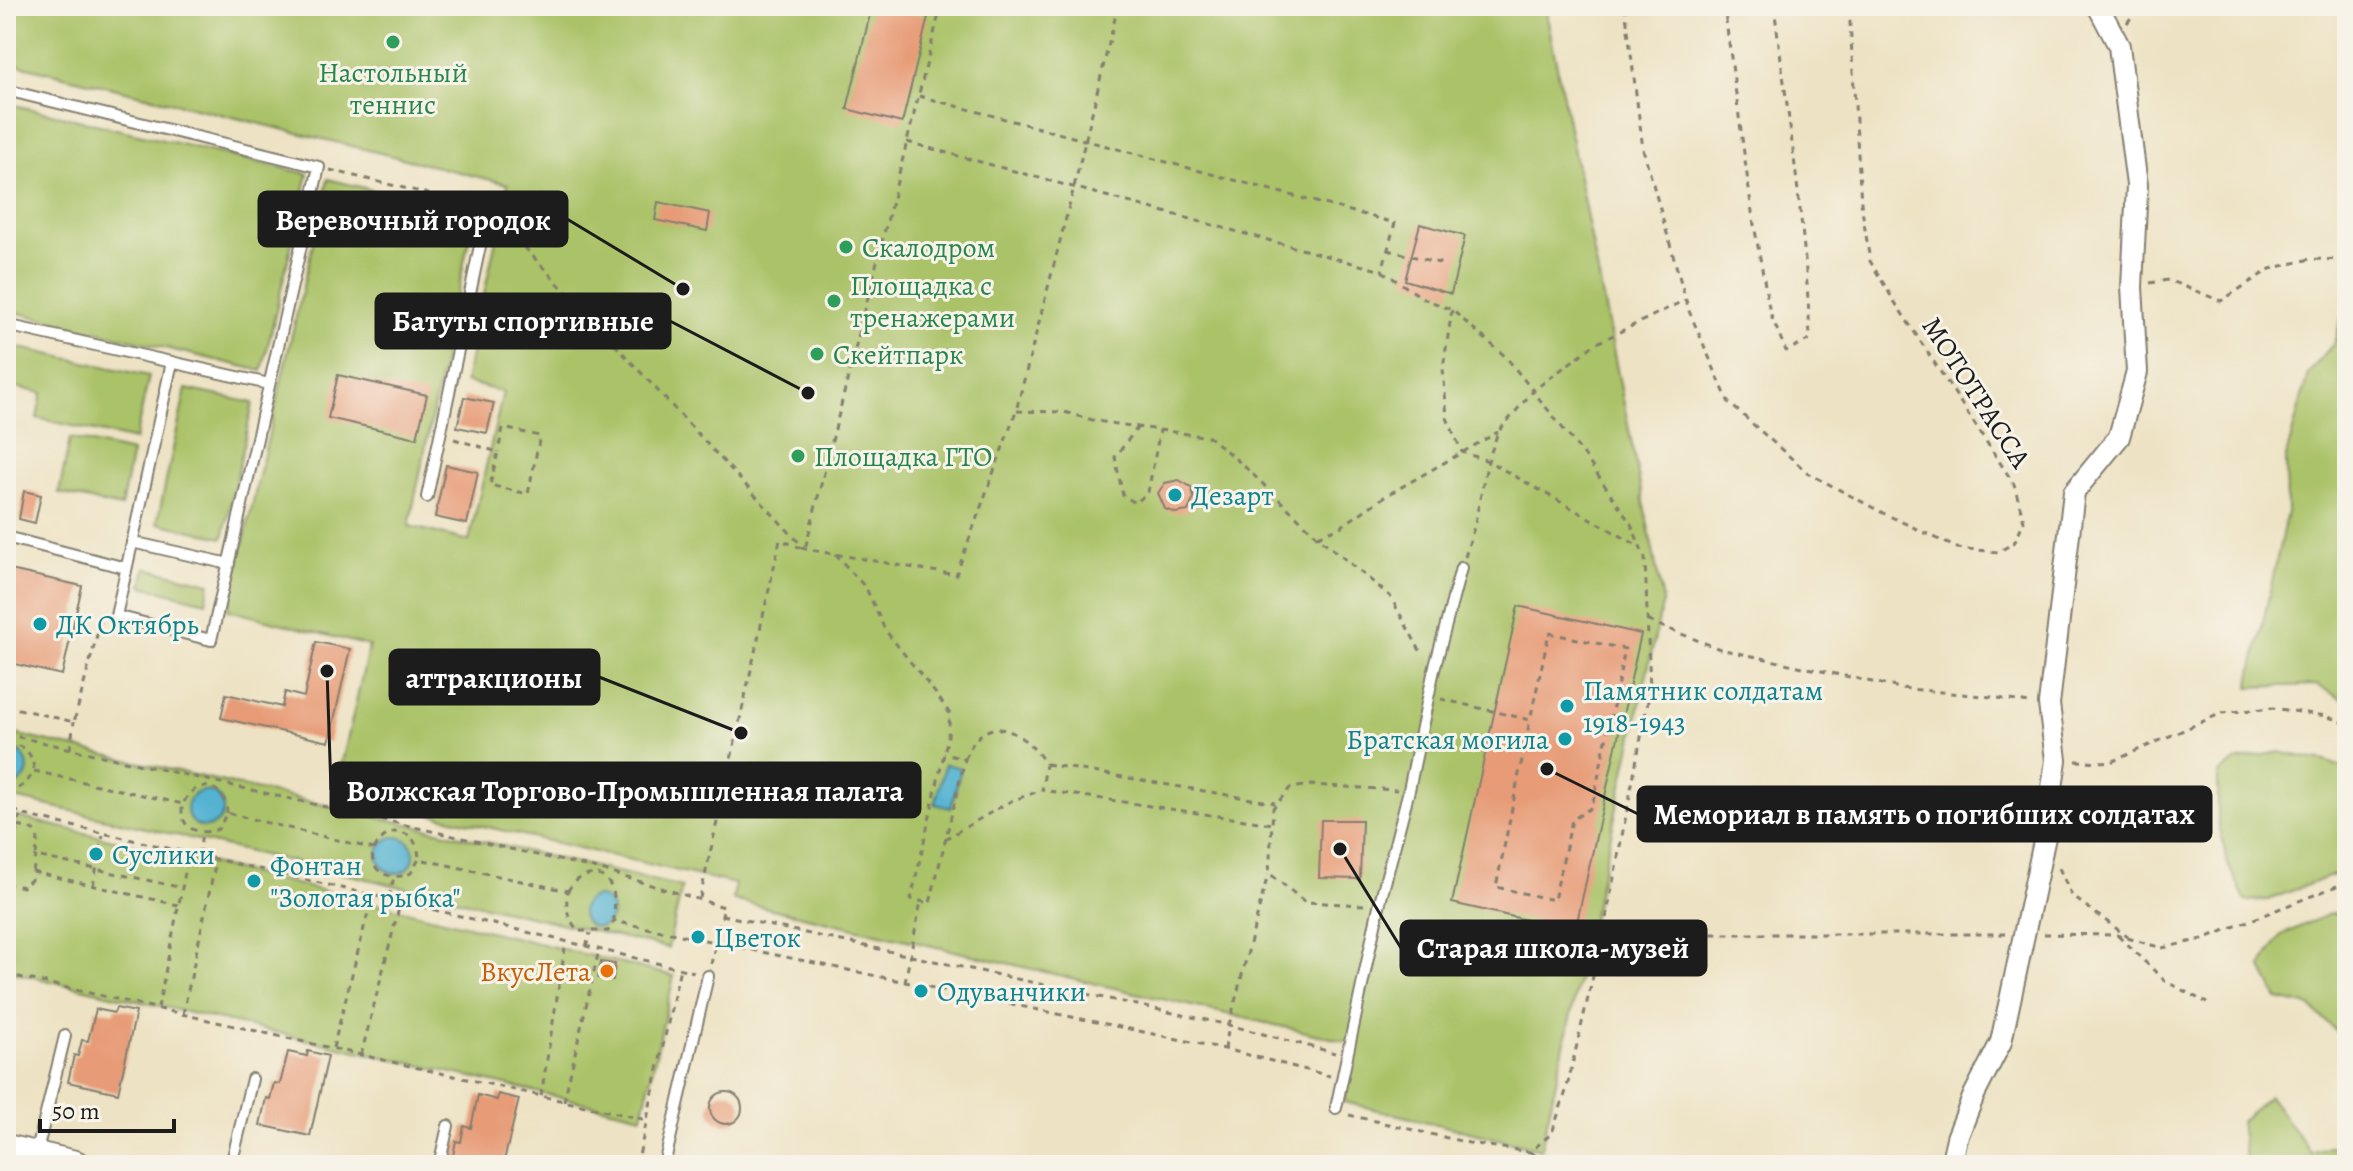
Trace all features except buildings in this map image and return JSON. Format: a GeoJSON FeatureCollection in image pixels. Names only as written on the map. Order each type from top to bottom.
{"type":"FeatureCollection","features":[{"type":"Feature","properties":{"kind":"street"},"geometry":{"type":"LineString","coordinates":[[1951,1165],[1957,1138],[1974,1095],[2001,1042],[2045,837],[2056,760],[2049,704],[2074,492],[2119,437],[2137,372],[2132,287],[2137,185],[2119,46],[2098,6]]}},
{"type":"Feature","properties":{"kind":"street"},"geometry":{"type":"LineString","coordinates":[[6,1149],[75,1165]]}},
{"type":"Feature","properties":{"kind":"lane"},"geometry":{"type":"LineString","coordinates":[[6,90],[319,167],[211,640],[116,616],[172,362]]}},
{"type":"Feature","properties":{"kind":"lane"},"geometry":{"type":"LineString","coordinates":[[427,497],[488,208]]}},
{"type":"Feature","properties":{"kind":"lane"},"geometry":{"type":"LineString","coordinates":[[6,325],[269,384]]}},
{"type":"Feature","properties":{"kind":"lane"},"geometry":{"type":"LineString","coordinates":[[6,537],[126,568]]}},
{"type":"Feature","properties":{"kind":"lane"},"geometry":{"type":"LineString","coordinates":[[132,542],[229,564]]}},
{"type":"Feature","properties":{"kind":"lane"},"geometry":{"type":"LineString","coordinates":[[1336,1108],[1379,906],[1461,568]]}},
{"type":"Feature","properties":{"kind":"lane"},"geometry":{"type":"LineString","coordinates":[[664,1165],[708,976]]}},
{"type":"Feature","properties":{"kind":"lane"},"geometry":{"type":"LineString","coordinates":[[36,1156],[65,1036]]}},
{"type":"Feature","properties":{"kind":"lane"},"geometry":{"type":"LineString","coordinates":[[231,1165],[252,1079]]}},
{"type":"Feature","properties":{"kind":"lane"},"geometry":{"type":"LineString","coordinates":[[439,1165],[448,1126]]}},
{"type":"Feature","properties":{"kind":"path"},"geometry":{"type":"LineString","coordinates":[[805,549],[941,6]]}},
{"type":"Feature","properties":{"kind":"path"},"geometry":{"type":"LineString","coordinates":[[700,900],[780,540],[805,549],[956,575],[1016,411],[1118,6]]}},
{"type":"Feature","properties":{"kind":"path","name":"МОТОТРАССА"},"geometry":{"type":"LineString","coordinates":[[1625,6],[1643,149],[1685,300],[1729,403],[1808,473],[1957,548],[1998,552],[2014,543],[2024,521],[2014,484],[1870,261],[1861,203],[1849,6]]}},
{"type":"Feature","properties":{"kind":"path"},"geometry":{"type":"LineString","coordinates":[[1724,6],[1753,219],[1770,313],[1786,351],[1810,339],[1802,234],[1774,6]]}},
{"type":"Feature","properties":{"kind":"path"},"geometry":{"type":"LineString","coordinates":[[919,96],[1395,223],[1382,271]]}},
{"type":"Feature","properties":{"kind":"path"},"geometry":{"type":"LineString","coordinates":[[907,142],[1382,271],[1423,298],[1452,310],[1506,357],[1584,455],[1631,524],[1645,558],[1650,691],[1603,934],[1566,1091],[1552,1133],[1530,1152]]}},
{"type":"Feature","properties":{"kind":"path"},"geometry":{"type":"LineString","coordinates":[[319,167],[488,208],[805,549]]}},
{"type":"Feature","properties":{"kind":"path"},"geometry":{"type":"LineString","coordinates":[[1388,250],[1443,264]]}},
{"type":"Feature","properties":{"kind":"path"},"geometry":{"type":"LineString","coordinates":[[2132,287],[2168,280],[2221,301],[2270,269],[2310,259],[2347,260]]}},
{"type":"Feature","properties":{"kind":"path"},"geometry":{"type":"LineString","coordinates":[[1318,537],[1342,526],[1384,497],[1498,432],[1534,390],[1595,344],[1685,300]]}},
{"type":"Feature","properties":{"kind":"path"},"geometry":{"type":"LineString","coordinates":[[1452,310],[1443,368],[1447,418],[1462,452],[1488,461],[1640,546]]}},
{"type":"Feature","properties":{"kind":"path"},"geometry":{"type":"LineString","coordinates":[[1016,411],[1064,412],[1096,421],[1209,437],[1242,464],[1318,537],[1390,596],[1433,674]]}},
{"type":"Feature","properties":{"kind":"path"},"geometry":{"type":"LineString","coordinates":[[1138,427],[1115,457],[1123,496],[1136,503],[1148,492],[1160,430]]}},
{"type":"Feature","properties":{"kind":"path"},"geometry":{"type":"LineString","coordinates":[[503,428],[540,436],[528,494],[490,485],[498,452],[503,428]]}},
{"type":"Feature","properties":{"kind":"path"},"geometry":{"type":"LineString","coordinates":[[1461,568],[1498,432]]}},
{"type":"Feature","properties":{"kind":"path"},"geometry":{"type":"LineString","coordinates":[[440,435],[498,452]]}},
{"type":"Feature","properties":{"kind":"path"},"geometry":{"type":"LineString","coordinates":[[835,554],[866,588],[885,630],[950,714],[948,736],[911,899],[930,903],[965,759],[974,739],[993,729],[1008,730],[1034,747],[1046,764],[1042,790]]}},
{"type":"Feature","properties":{"kind":"path"},"geometry":{"type":"LineString","coordinates":[[70,749],[74,722],[104,608]]}},
{"type":"Feature","properties":{"kind":"path"},"geometry":{"type":"LineString","coordinates":[[1648,621],[1720,649],[1900,688],[2029,703]]}},
{"type":"Feature","properties":{"kind":"path"},"geometry":{"type":"LineString","coordinates":[[1549,633],[1625,649],[1592,807],[1572,820],[1554,900],[1496,887],[1530,720],[1549,633]]}},
{"type":"Feature","properties":{"kind":"path"},"geometry":{"type":"LineString","coordinates":[[1430,696],[1530,720]]}},
{"type":"Feature","properties":{"kind":"path"},"geometry":{"type":"LineString","coordinates":[[6,706],[74,722]]}},
{"type":"Feature","properties":{"kind":"path"},"geometry":{"type":"LineString","coordinates":[[2056,760],[2111,762],[2222,713],[2273,708],[2326,716],[2347,724]]}},
{"type":"Feature","properties":{"kind":"path"},"geometry":{"type":"LineString","coordinates":[[6,734],[598,869],[724,907],[708,976],[20,814],[6,799],[7,790],[26,784],[34,771],[33,760],[27,750],[17,744],[6,744]]}},
{"type":"Feature","properties":{"kind":"path"},"geometry":{"type":"LineString","coordinates":[[17,744],[18,737]]}},
{"type":"Feature","properties":{"kind":"path"},"geometry":{"type":"LineString","coordinates":[[944,754],[965,759]]}},
{"type":"Feature","properties":{"kind":"path"},"geometry":{"type":"LineString","coordinates":[[1046,764],[1277,803]]}},
{"type":"Feature","properties":{"kind":"path"},"geometry":{"type":"LineString","coordinates":[[34,771],[183,804]]}},
{"type":"Feature","properties":{"kind":"path"},"geometry":{"type":"LineString","coordinates":[[211,787],[212,781]]}},
{"type":"Feature","properties":{"kind":"path"},"geometry":{"type":"LineString","coordinates":[[1225,1049],[1269,873],[1273,808],[1290,788],[1311,785],[1409,790]]}},
{"type":"Feature","properties":{"kind":"path"},"geometry":{"type":"LineString","coordinates":[[197,787],[211,787],[221,793],[227,803],[227,813],[218,829],[202,833],[191,830],[183,821],[183,804],[188,794],[197,787]]}},
{"type":"Feature","properties":{"kind":"path"},"geometry":{"type":"LineString","coordinates":[[945,839],[1011,801],[1042,790],[1272,824]]}},
{"type":"Feature","properties":{"kind":"path"},"geometry":{"type":"LineString","coordinates":[[227,813],[374,849]]}},
{"type":"Feature","properties":{"kind":"path"},"geometry":{"type":"LineString","coordinates":[[18,826],[33,830],[38,839],[31,880],[23,887],[6,881],[20,814]]}},
{"type":"Feature","properties":{"kind":"path"},"geometry":{"type":"LineString","coordinates":[[403,832],[404,825]]}},
{"type":"Feature","properties":{"kind":"path"},"geometry":{"type":"LineString","coordinates":[[389,832],[403,832],[413,838],[419,859],[411,873],[403,877],[382,874],[371,857],[374,849],[380,838],[389,832]]}},
{"type":"Feature","properties":{"kind":"path"},"geometry":{"type":"LineString","coordinates":[[199,855],[202,833]]}},
{"type":"Feature","properties":{"kind":"path"},"geometry":{"type":"LineString","coordinates":[[93,886],[103,834]]}},
{"type":"Feature","properties":{"kind":"path"},"geometry":{"type":"LineString","coordinates":[[2045,837],[2072,896],[2131,939]]}},
{"type":"Feature","properties":{"kind":"path"},"geometry":{"type":"LineString","coordinates":[[158,1008],[189,853]]}},
{"type":"Feature","properties":{"kind":"path"},"geometry":{"type":"LineString","coordinates":[[36,856],[183,888]]}},
{"type":"Feature","properties":{"kind":"path"},"geometry":{"type":"LineString","coordinates":[[419,859],[568,891]]}},
{"type":"Feature","properties":{"kind":"path"},"geometry":{"type":"LineString","coordinates":[[183,1014],[216,861]]}},
{"type":"Feature","properties":{"kind":"path"},"geometry":{"type":"LineString","coordinates":[[598,869],[598,875]]}},
{"type":"Feature","properties":{"kind":"path"},"geometry":{"type":"LineString","coordinates":[[33,872],[178,905]]}},
{"type":"Feature","properties":{"kind":"path"},"geometry":{"type":"LineString","coordinates":[[1269,873],[1305,902],[1379,906]]}},
{"type":"Feature","properties":{"kind":"path"},"geometry":{"type":"LineString","coordinates":[[598,875],[611,885],[614,892],[614,921],[608,931],[579,931],[568,920],[568,891],[578,877],[598,875]]}},
{"type":"Feature","properties":{"kind":"path"},"geometry":{"type":"LineString","coordinates":[[389,899],[394,877]]}},
{"type":"Feature","properties":{"kind":"path"},"geometry":{"type":"LineString","coordinates":[[1603,934],[2117,935],[2162,948],[2203,939],[2347,882]]}},
{"type":"Feature","properties":{"kind":"path"},"geometry":{"type":"LineString","coordinates":[[333,1048],[373,896]]}},
{"type":"Feature","properties":{"kind":"path"},"geometry":{"type":"LineString","coordinates":[[905,982],[921,901]]}},
{"type":"Feature","properties":{"kind":"path"},"geometry":{"type":"LineString","coordinates":[[361,1055],[400,902]]}},
{"type":"Feature","properties":{"kind":"path"},"geometry":{"type":"LineString","coordinates":[[722,915],[1229,1025],[1347,1056]]}},
{"type":"Feature","properties":{"kind":"path"},"geometry":{"type":"LineString","coordinates":[[614,921],[1225,1049],[1341,1079]]}},
{"type":"Feature","properties":{"kind":"path"},"geometry":{"type":"LineString","coordinates":[[586,947],[590,933]]}},
{"type":"Feature","properties":{"kind":"path"},"geometry":{"type":"LineString","coordinates":[[2117,935],[2165,981],[2207,1003]]}},
{"type":"Feature","properties":{"kind":"path"},"geometry":{"type":"LineString","coordinates":[[541,1096],[566,942]]}},
{"type":"Feature","properties":{"kind":"path"},"geometry":{"type":"LineString","coordinates":[[564,1101],[599,950]]}},
{"type":"Feature","properties":{"kind":"path"},"geometry":{"type":"LineString","coordinates":[[637,1165],[680,968]]}},
{"type":"Feature","properties":{"kind":"path"},"geometry":{"type":"LineString","coordinates":[[6,974],[647,1120]]}},
{"type":"Feature","properties":{"kind":"path"},"geometry":{"type":"LineString","coordinates":[[1336,1108],[1344,1114],[1469,1143],[1530,1152],[1540,1158],[1539,1165]]}},
{"type":"Feature","properties":{"kind":"green space"},"geometry":{"type":"Polygon","coordinates":[[[6,6],[1545,6],[1663,601],[1541,1149],[1344,1102],[1357,1044],[733,900],[735,884],[335,792],[369,646],[228,610],[328,179],[474,215],[409,526],[469,541],[503,392],[465,382],[508,184],[6,62],[6,6]]]}},
{"type":"Feature","properties":{"kind":"green space"},"geometry":{"type":"Polygon","coordinates":[[[6,103],[308,174],[262,371],[6,310],[6,103]]]}},
{"type":"Feature","properties":{"kind":"green space"},"geometry":{"type":"Polygon","coordinates":[[[2347,302],[2347,702],[2317,685],[2249,687],[2287,512],[2286,457],[2308,374],[2334,343],[2347,302]]]}},
{"type":"Feature","properties":{"kind":"green space"},"geometry":{"type":"Polygon","coordinates":[[[6,345],[149,376],[135,440],[37,418],[42,393],[6,385],[6,345]]]}},
{"type":"Feature","properties":{"kind":"green space"},"geometry":{"type":"Polygon","coordinates":[[[186,389],[253,403],[223,538],[157,523],[186,389]]]}},
{"type":"Feature","properties":{"kind":"green space"},"geometry":{"type":"Polygon","coordinates":[[[70,438],[132,452],[121,507],[59,493],[70,438]]]}},
{"type":"Feature","properties":{"kind":"green space"},"geometry":{"type":"Polygon","coordinates":[[[146,568],[210,583],[206,602],[142,586],[146,568]]]}},
{"type":"Feature","properties":{"kind":"green space"},"geometry":{"type":"Polygon","coordinates":[[[6,732],[682,887],[668,948],[6,796],[6,732]]]}},
{"type":"Feature","properties":{"kind":"green space"},"geometry":{"type":"Polygon","coordinates":[[[2278,752],[2325,761],[2347,769],[2347,870],[2268,900],[2246,901],[2228,865],[2218,821],[2218,775],[2235,761],[2278,752]]]}},
{"type":"Feature","properties":{"kind":"green space"},"geometry":{"type":"Polygon","coordinates":[[[6,814],[674,976],[642,1116],[6,971],[6,814]]]}},
{"type":"Feature","properties":{"kind":"green space"},"geometry":{"type":"Polygon","coordinates":[[[2347,911],[2347,1042],[2310,1006],[2278,999],[2261,966],[2281,935],[2327,915],[2347,911]]]}},
{"type":"Feature","properties":{"kind":"green space"},"geometry":{"type":"Polygon","coordinates":[[[2269,1096],[2311,1153],[2339,1144],[2347,1116],[2347,1165],[2246,1165],[2240,1122],[2269,1096]]]}},
{"type":"Feature","properties":{"kind":"water"},"geometry":{"type":"Polygon","coordinates":[[[6,750],[19,751],[28,768],[20,782],[6,785],[6,750]]]}},
{"type":"Feature","properties":{"kind":"water"},"geometry":{"type":"Polygon","coordinates":[[[945,764],[961,768],[951,808],[935,804],[945,764]]]}},
{"type":"Feature","properties":{"kind":"water"},"geometry":{"type":"Polygon","coordinates":[[[205,791],[218,796],[223,809],[218,822],[205,827],[192,822],[187,809],[192,796],[205,791]]]}},
{"type":"Feature","properties":{"kind":"water"},"geometry":{"type":"Polygon","coordinates":[[[396,837],[409,842],[414,855],[409,868],[396,873],[383,868],[378,855],[383,842],[396,837]]]}},
{"type":"Feature","properties":{"kind":"water"},"geometry":{"type":"Polygon","coordinates":[[[597,897],[603,898],[611,906],[611,918],[603,926],[597,927],[591,926],[583,918],[582,912],[583,906],[591,898],[597,897]]]}},
{"type":"Feature","properties":{"kind":"place","name":"Настольный теннис"},"geometry":{"type":"Point","coordinates":[393,42]}},
{"type":"Feature","properties":{"kind":"place","name":"Скалодром"},"geometry":{"type":"Point","coordinates":[846,247]}},
{"type":"Feature","properties":{"kind":"place","name":"Веревочный городок"},"geometry":{"type":"Point","coordinates":[683,289]}},
{"type":"Feature","properties":{"kind":"place","name":"Площадка с тренажерами"},"geometry":{"type":"Point","coordinates":[834,301]}},
{"type":"Feature","properties":{"kind":"place","name":"Скейтпарк"},"geometry":{"type":"Point","coordinates":[817,354]}},
{"type":"Feature","properties":{"kind":"place","name":"Батуты спортивные"},"geometry":{"type":"Point","coordinates":[808,393]}},
{"type":"Feature","properties":{"kind":"place","name":"Площадка ГТО"},"geometry":{"type":"Point","coordinates":[798,456]}},
{"type":"Feature","properties":{"kind":"place","name":"Дезарт"},"geometry":{"type":"Point","coordinates":[1175,495]}},
{"type":"Feature","properties":{"kind":"place","name":"ДК Октябрь"},"geometry":{"type":"Point","coordinates":[40,624]}},
{"type":"Feature","properties":{"kind":"place","name":"Волжская Торгово-Промышленная палата"},"geometry":{"type":"Point","coordinates":[327,671]}},
{"type":"Feature","properties":{"kind":"place","name":"Памятник солдатам 1918-1943"},"geometry":{"type":"Point","coordinates":[1567,706]}},
{"type":"Feature","properties":{"kind":"place","name":"аттракционы"},"geometry":{"type":"Point","coordinates":[741,733]}},
{"type":"Feature","properties":{"kind":"place","name":"Братская могила"},"geometry":{"type":"Point","coordinates":[1565,739]}},
{"type":"Feature","properties":{"kind":"place","name":"Мемориал в память о погибших солдатах"},"geometry":{"type":"Point","coordinates":[1547,769]}},
{"type":"Feature","properties":{"kind":"place","name":"Старая школа-музей"},"geometry":{"type":"Point","coordinates":[1340,849]}},
{"type":"Feature","properties":{"kind":"place","name":"Суслики"},"geometry":{"type":"Point","coordinates":[96,854]}},
{"type":"Feature","properties":{"kind":"place","name":"Фонтан \"Золотая рыбка\""},"geometry":{"type":"Point","coordinates":[254,881]}},
{"type":"Feature","properties":{"kind":"place","name":"Цветок"},"geometry":{"type":"Point","coordinates":[698,937]}},
{"type":"Feature","properties":{"kind":"place","name":"ВкусЛета"},"geometry":{"type":"Point","coordinates":[607,971]}},
{"type":"Feature","properties":{"kind":"place","name":"Одуванчики"},"geometry":{"type":"Point","coordinates":[921,991]}}]}
